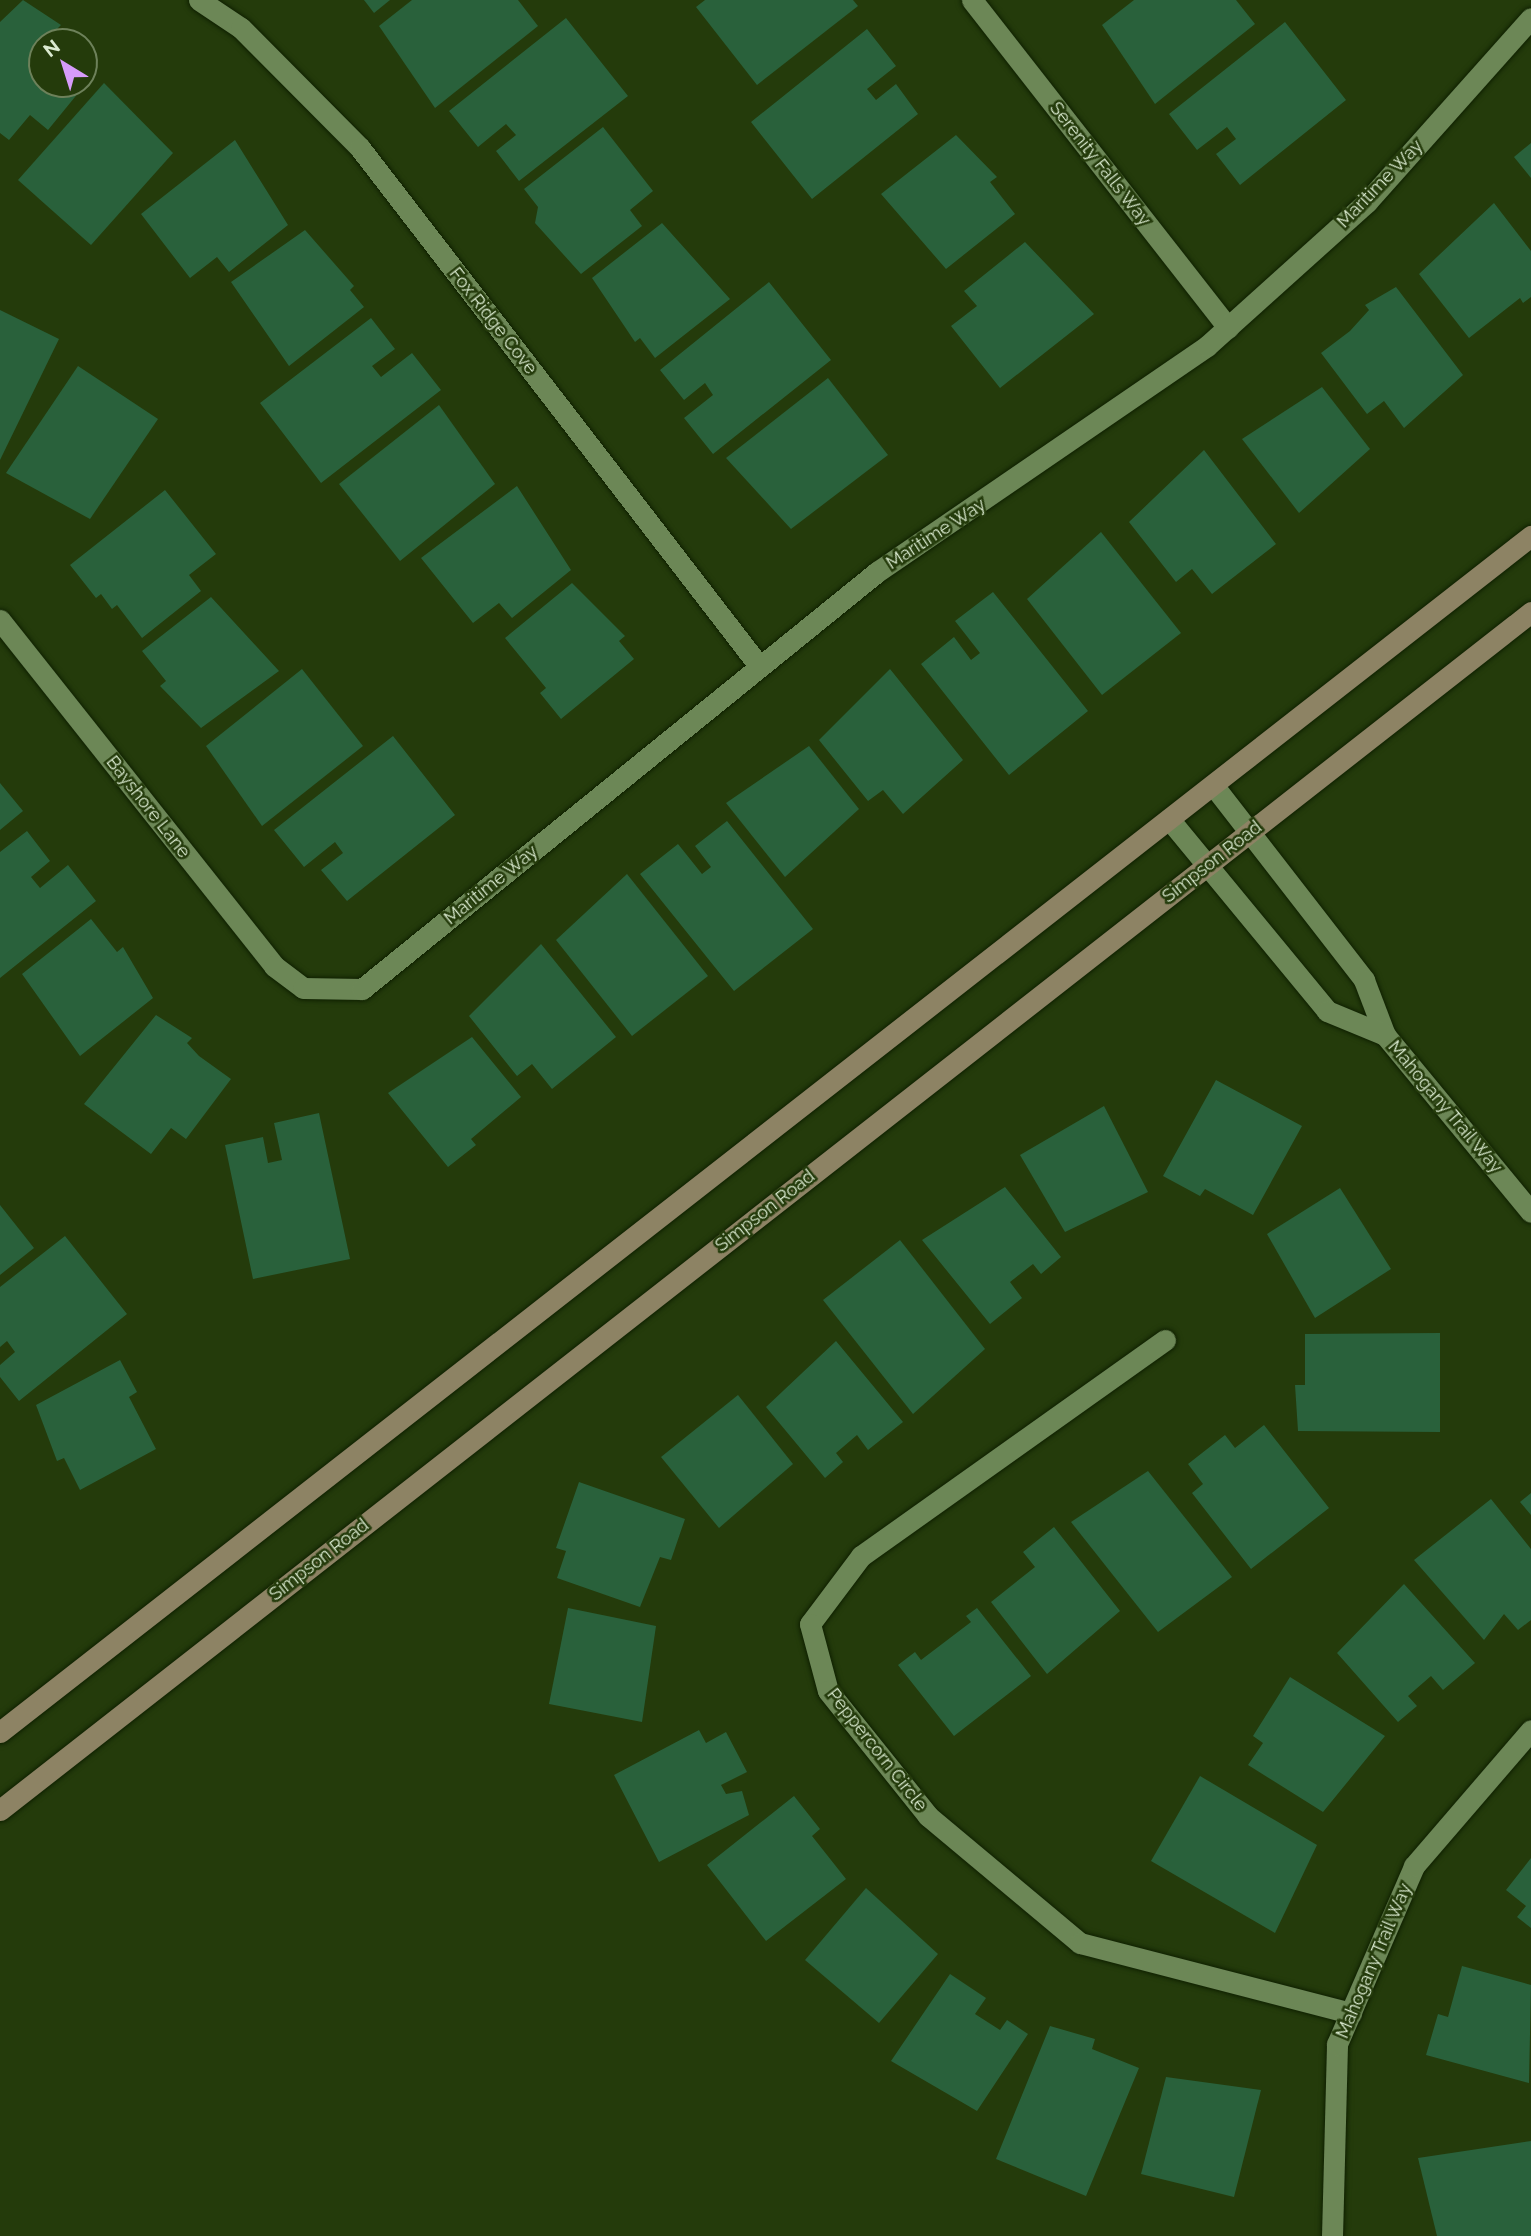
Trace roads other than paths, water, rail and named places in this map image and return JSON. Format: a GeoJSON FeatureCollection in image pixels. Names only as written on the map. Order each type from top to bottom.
{"type":"FeatureCollection","features":[{"type":"Feature","properties":{"kind":"main road"},"geometry":{"type":"LineString","coordinates":[[0,1732],[1531,536]]}},
{"type":"Feature","properties":{"kind":"main road","name":"Simpson Road"},"geometry":{"type":"LineString","coordinates":[[0,1810],[1531,612]]}},
{"type":"Feature","properties":{"kind":"street","name":"Fox Ridge Cove"},"geometry":{"type":"LineString","coordinates":[[199,0],[241,27],[360,148],[760,667]]}},
{"type":"Feature","properties":{"kind":"street","name":"Serenity Falls Way"},"geometry":{"type":"LineString","coordinates":[[972,0],[1228,328]]}},
{"type":"Feature","properties":{"kind":"street","name":"Maritime Way"},"geometry":{"type":"LineString","coordinates":[[303,988],[362,989],[877,572],[1041,464],[1228,328],[1367,202],[1531,18]]}},
{"type":"Feature","properties":{"kind":"street","name":"Bayshore Lane"},"geometry":{"type":"LineString","coordinates":[[0,620],[274,966],[303,988]]}},
{"type":"Feature","properties":{"kind":"street","name":"Mahogany Trail Way"},"geometry":{"type":"LineString","coordinates":[[1213,785],[1252,831],[1364,979],[1385,1035],[1531,1212]]}},
{"type":"Feature","properties":{"kind":"street","name":"Mahogany Trail Way"},"geometry":{"type":"LineString","coordinates":[[1169,819],[1327,1011],[1385,1035]]}},
{"type":"Feature","properties":{"kind":"street","name":"Peppercorn Circle"},"geometry":{"type":"LineString","coordinates":[[1165,1340],[861,1556],[810,1624],[828,1691],[928,1816],[1080,1943],[1350,2013]]}},
{"type":"Feature","properties":{"kind":"street","name":"Mahogany Trail Way"},"geometry":{"type":"LineString","coordinates":[[1332,2236],[1337,2044],[1414,1866],[1531,1730]]}}]}
